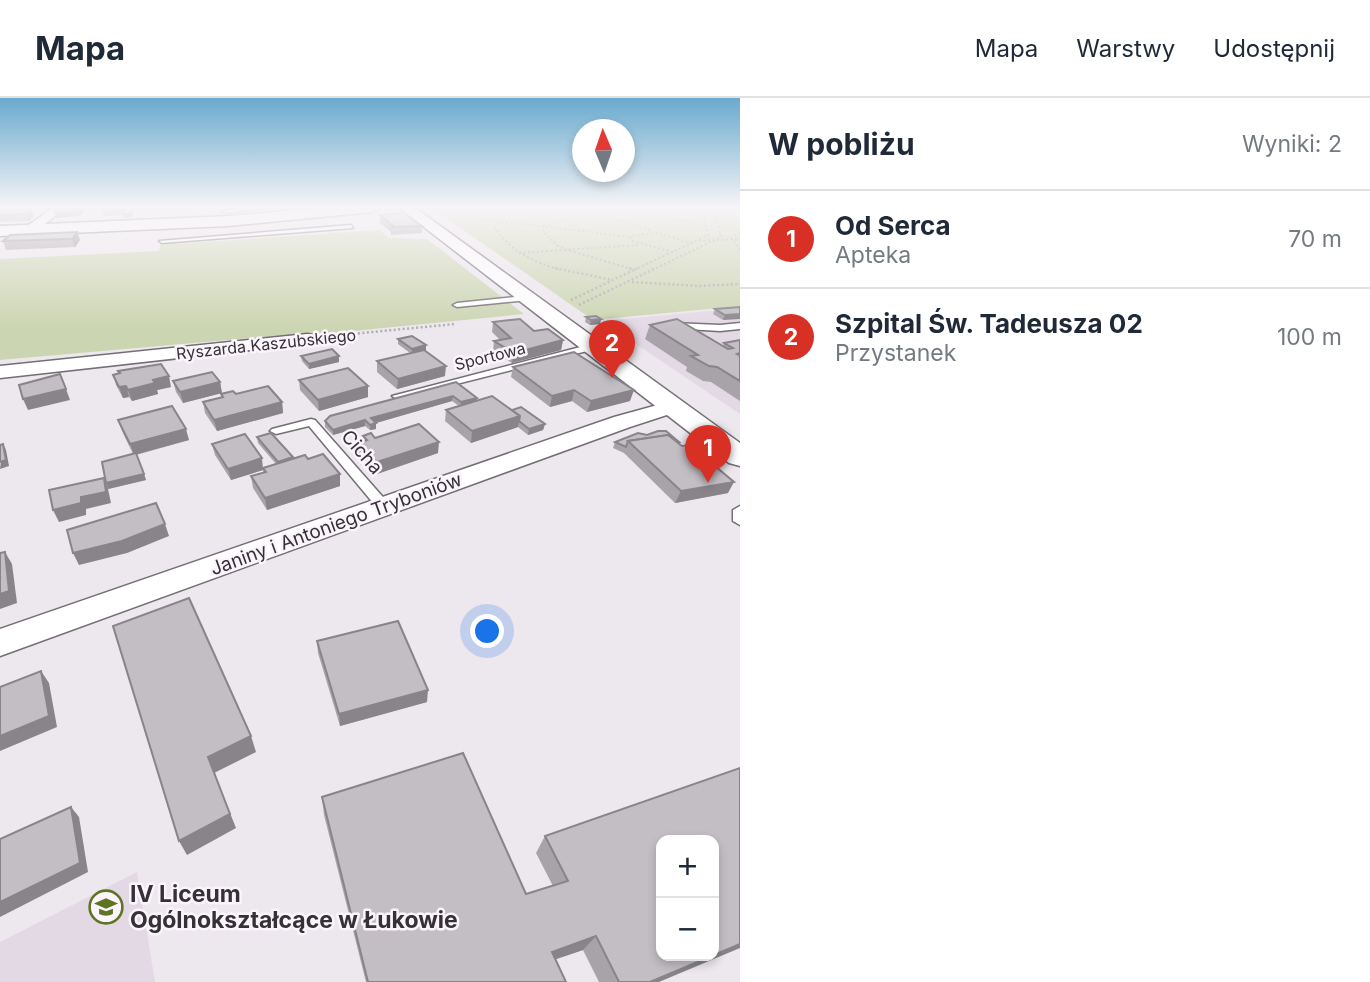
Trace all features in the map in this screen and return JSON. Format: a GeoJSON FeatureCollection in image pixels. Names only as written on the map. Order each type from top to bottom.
{"type":"FeatureCollection","features":[{"type":"Feature","properties":{"kind":"street"},"geometry":{"type":"LineString","coordinates":[[459,248],[740,457]]}},
{"type":"Feature","properties":{"kind":"street","name":"Ryszarda Kaszubskiego"},"geometry":{"type":"LineString","coordinates":[[0,372],[307,340]]}},
{"type":"Feature","properties":{"kind":"street","name":"Janiny i Antoniego Tryboniów"},"geometry":{"type":"LineString","coordinates":[[0,643],[672,407]]}},
{"type":"Feature","properties":{"kind":"lane"},"geometry":{"type":"LineString","coordinates":[[457,305],[525,298]]}},
{"type":"Feature","properties":{"kind":"lane"},"geometry":{"type":"LineString","coordinates":[[667,326],[740,326]]}},
{"type":"Feature","properties":{"kind":"lane","name":"Sportowa"},"geometry":{"type":"LineString","coordinates":[[397,396],[592,346]]}},
{"type":"Feature","properties":{"kind":"lane","name":"Cicha"},"geometry":{"type":"LineString","coordinates":[[276,432],[311,422],[384,507]]}},
{"type":"Feature","properties":{"kind":"lane"},"geometry":{"type":"LineString","coordinates":[[740,510],[740,521]]}},
{"type":"Feature","properties":{"kind":"path"},"geometry":{"type":"LineString","coordinates":[[513,248],[518,253],[557,268],[613,281]]}},
{"type":"Feature","properties":{"kind":"path"},"geometry":{"type":"LineString","coordinates":[[563,248],[633,269]]}},
{"type":"Feature","properties":{"kind":"path"},"geometry":{"type":"LineString","coordinates":[[511,253],[592,248]]}},
{"type":"Feature","properties":{"kind":"path"},"geometry":{"type":"LineString","coordinates":[[655,248],[674,252]]}},
{"type":"Feature","properties":{"kind":"path"},"geometry":{"type":"LineString","coordinates":[[561,293],[572,301],[633,269],[681,248]]}},
{"type":"Feature","properties":{"kind":"path"},"geometry":{"type":"LineString","coordinates":[[579,305],[698,248]]}},
{"type":"Feature","properties":{"kind":"path"},"geometry":{"type":"LineString","coordinates":[[631,282],[685,286],[740,284]]}},
{"type":"Feature","properties":{"kind":"path","name":"Ryszarda Kaszubskiego"},"geometry":{"type":"LineString","coordinates":[[307,340],[455,324]]}},
{"type":"Feature","properties":{"kind":"shaded area"},"geometry":{"type":"Polygon","coordinates":[[[740,308],[740,414],[602,321],[740,308]]]}},
{"type":"Feature","properties":{"kind":"shaded area","name":"IV Liceum Ogólnokształcące w Łukowie"},"geometry":{"type":"Polygon","coordinates":[[[137,872],[155,982],[0,982],[0,942],[137,872]]]}},
{"type":"Feature","properties":{"kind":"green space"},"geometry":{"type":"Polygon","coordinates":[[[159,248],[439,248],[524,314],[292,337],[263,337],[0,360],[0,259],[159,251],[159,248]]]}},
{"type":"Feature","properties":{"kind":"green space"},"geometry":{"type":"Polygon","coordinates":[[[490,248],[740,248],[740,306],[593,320],[490,248]]]}},
{"type":"Feature","properties":{"kind":"building"},"geometry":{"type":"Polygon","coordinates":[[[740,307],[740,314],[725,315],[715,309],[740,307]]]}},
{"type":"Feature","properties":{"kind":"building"},"geometry":{"type":"Polygon","coordinates":[[[596,316],[601,319],[591,320],[586,317],[596,316]]]}},
{"type":"Feature","properties":{"kind":"building"},"geometry":{"type":"Polygon","coordinates":[[[520,319],[534,331],[548,329],[563,340],[514,353],[494,341],[511,338],[493,322],[520,319]]]}},
{"type":"Feature","properties":{"kind":"building"},"geometry":{"type":"Polygon","coordinates":[[[677,319],[728,349],[733,348],[724,343],[740,340],[740,353],[737,354],[740,356],[740,381],[691,356],[698,355],[650,325],[677,319]]]}},
{"type":"Feature","properties":{"kind":"building"},"geometry":{"type":"Polygon","coordinates":[[[412,336],[426,345],[412,349],[398,339],[412,336]]]}},
{"type":"Feature","properties":{"kind":"building"},"geometry":{"type":"Polygon","coordinates":[[[332,349],[339,356],[309,364],[301,356],[332,349]]]}},
{"type":"Feature","properties":{"kind":"building"},"geometry":{"type":"Polygon","coordinates":[[[424,350],[446,366],[398,379],[377,361],[424,350]]]}},
{"type":"Feature","properties":{"kind":"building"},"geometry":{"type":"Polygon","coordinates":[[[574,352],[634,390],[591,401],[574,390],[552,396],[513,367],[574,352]]]}},
{"type":"Feature","properties":{"kind":"building"},"geometry":{"type":"Polygon","coordinates":[[[161,364],[169,376],[153,380],[155,383],[128,390],[126,386],[119,387],[113,375],[120,373],[118,371],[161,364]]]}},
{"type":"Feature","properties":{"kind":"building"},"geometry":{"type":"Polygon","coordinates":[[[348,368],[368,386],[318,400],[299,380],[348,368]]]}},
{"type":"Feature","properties":{"kind":"building"},"geometry":{"type":"Polygon","coordinates":[[[212,372],[220,382],[180,392],[173,381],[212,372]]]}},
{"type":"Feature","properties":{"kind":"building"},"geometry":{"type":"Polygon","coordinates":[[[60,374],[66,389],[23,399],[19,385],[60,374]]]}},
{"type":"Feature","properties":{"kind":"building"},"geometry":{"type":"Polygon","coordinates":[[[456,382],[477,398],[461,402],[453,396],[371,418],[376,423],[370,425],[365,420],[333,430],[325,421],[330,416],[456,382]]]}},
{"type":"Feature","properties":{"kind":"building"},"geometry":{"type":"Polygon","coordinates":[[[268,386],[282,402],[214,420],[203,402],[223,397],[221,394],[233,391],[236,394],[268,386]]]}},
{"type":"Feature","properties":{"kind":"building"},"geometry":{"type":"Polygon","coordinates":[[[492,396],[520,416],[472,431],[446,410],[492,396]]]}},
{"type":"Feature","properties":{"kind":"building"},"geometry":{"type":"Polygon","coordinates":[[[172,406],[186,429],[130,444],[118,420],[172,406]]]}},
{"type":"Feature","properties":{"kind":"building"},"geometry":{"type":"Polygon","coordinates":[[[521,407],[545,424],[529,429],[519,421],[520,416],[512,410],[521,407]]]}},
{"type":"Feature","properties":{"kind":"building"},"geometry":{"type":"Polygon","coordinates":[[[419,424],[439,442],[377,462],[359,443],[367,440],[363,436],[371,433],[375,438],[419,424]]]}},
{"type":"Feature","properties":{"kind":"building"},"geometry":{"type":"Polygon","coordinates":[[[666,431],[679,442],[668,435],[628,441],[626,447],[615,442],[638,433],[647,435],[666,431]]]}},
{"type":"Feature","properties":{"kind":"building"},"geometry":{"type":"Polygon","coordinates":[[[271,433],[293,457],[278,462],[257,437],[271,433]]]}},
{"type":"Feature","properties":{"kind":"building"},"geometry":{"type":"Polygon","coordinates":[[[245,434],[262,458],[228,469],[212,444],[245,434]]]}},
{"type":"Feature","properties":{"kind":"building"},"geometry":{"type":"Polygon","coordinates":[[[668,435],[682,446],[690,445],[734,482],[681,491],[628,441],[668,435]]]}},
{"type":"Feature","properties":{"kind":"building"},"geometry":{"type":"Polygon","coordinates":[[[3,444],[6,460],[0,462],[0,445],[3,444]]]}},
{"type":"Feature","properties":{"kind":"building"},"geometry":{"type":"Polygon","coordinates":[[[136,453],[144,474],[106,483],[102,462],[136,453]]]}},
{"type":"Feature","properties":{"kind":"building"},"geometry":{"type":"Polygon","coordinates":[[[323,454],[340,474],[265,498],[251,476],[266,472],[263,468],[305,455],[308,459],[323,454]]]}},
{"type":"Feature","properties":{"kind":"building"},"geometry":{"type":"Polygon","coordinates":[[[104,478],[106,492],[81,497],[81,503],[53,510],[49,490],[104,478]]]}},
{"type":"Feature","properties":{"kind":"building"},"geometry":{"type":"Polygon","coordinates":[[[156,503],[165,524],[122,541],[73,553],[67,530],[156,503]]]}},
{"type":"Feature","properties":{"kind":"building"},"geometry":{"type":"Polygon","coordinates":[[[5,552],[9,591],[0,594],[0,553],[5,552]]]}},
{"type":"Feature","properties":{"kind":"building"},"geometry":{"type":"Polygon","coordinates":[[[189,598],[251,736],[208,757],[230,814],[179,841],[113,626],[189,598]]]}},
{"type":"Feature","properties":{"kind":"building"},"geometry":{"type":"Polygon","coordinates":[[[398,621],[428,690],[339,714],[317,641],[398,621]]]}},
{"type":"Feature","properties":{"kind":"building"},"geometry":{"type":"Polygon","coordinates":[[[41,671],[49,716],[0,736],[0,687],[41,671]]]}},
{"type":"Feature","properties":{"kind":"building"},"geometry":{"type":"Polygon","coordinates":[[[463,753],[526,894],[568,881],[545,836],[740,768],[740,944],[719,953],[719,835],[656,835],[656,961],[700,961],[650,982],[619,982],[596,936],[552,952],[566,982],[368,982],[322,797],[463,753]]]}},
{"type":"Feature","properties":{"kind":"building"},"geometry":{"type":"Polygon","coordinates":[[[71,807],[80,863],[0,902],[0,839],[71,807]]]}},
{"type":"Feature","properties":{"kind":"place","name":"Szpital Św. Tadeusza 02"},"geometry":{"type":"Point","coordinates":[612,378]}},
{"type":"Feature","properties":{"kind":"place","name":"Od Serca"},"geometry":{"type":"Point","coordinates":[708,483]}},
{"type":"Feature","properties":{"kind":"place","name":"IV Liceum Ogólnokształcące w Łukowie"},"geometry":{"type":"Point","coordinates":[106,907]}}]}
